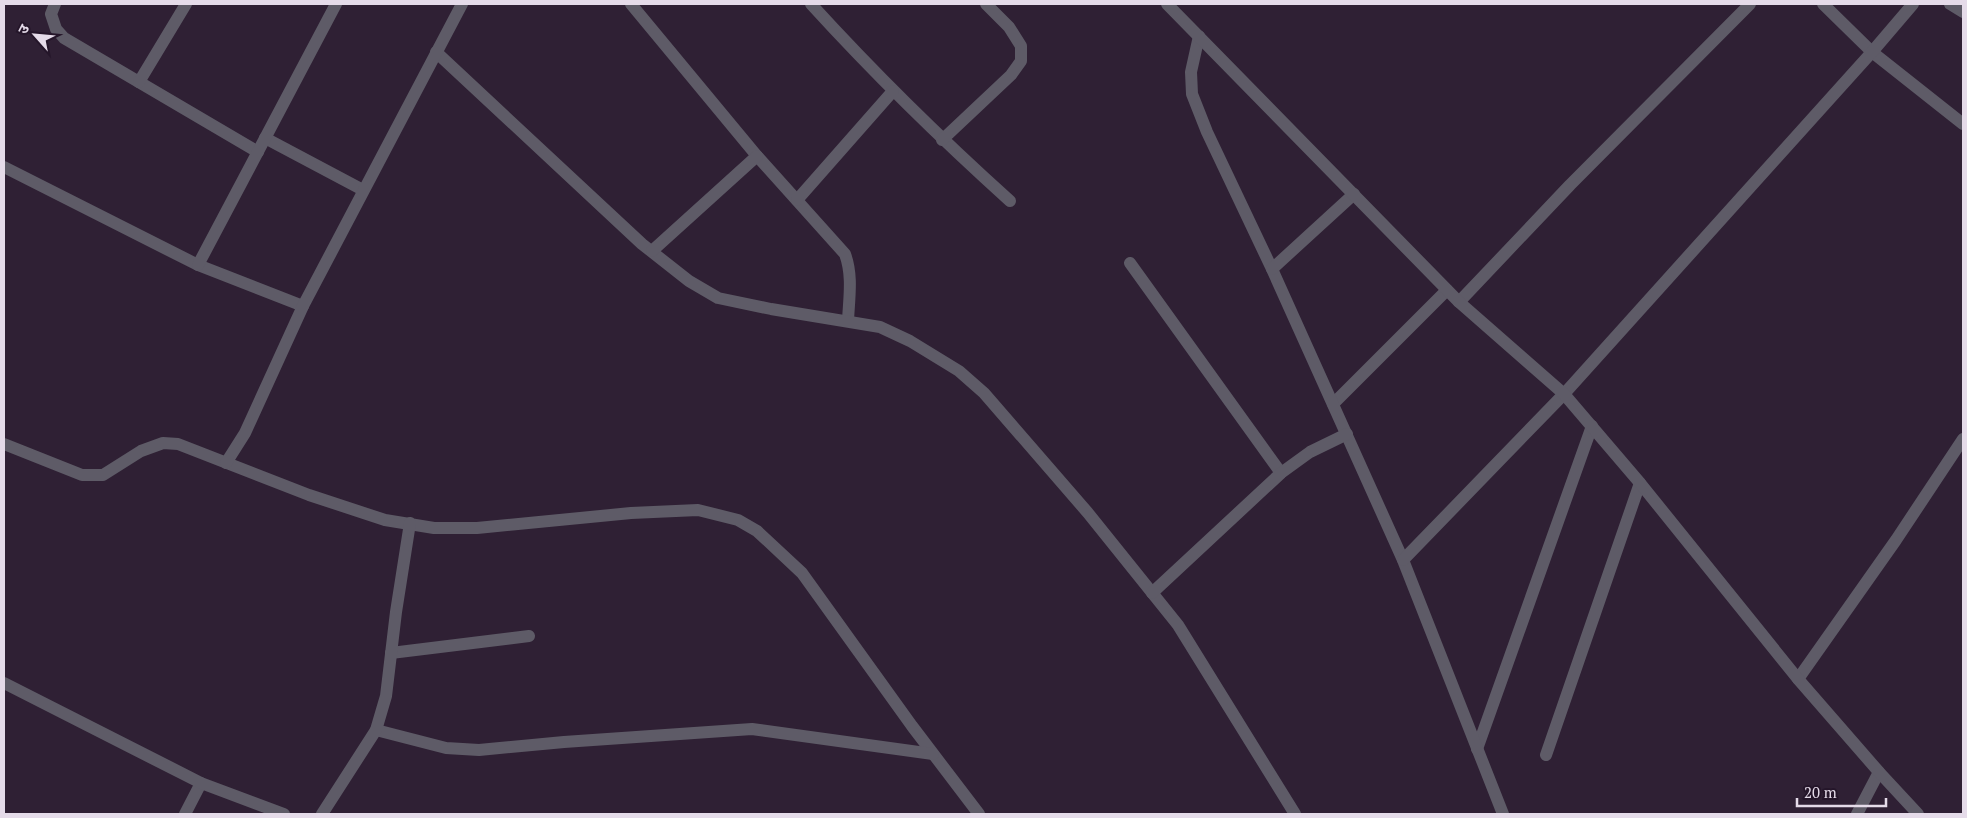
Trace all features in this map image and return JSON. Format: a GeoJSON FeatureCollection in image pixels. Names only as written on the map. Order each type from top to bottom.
{"type":"FeatureCollection","features":[{"type":"Feature","properties":{"kind":"street"},"geometry":{"type":"LineString","coordinates":[[55,4],[51,14],[56,29],[64,38],[258,152]]}},
{"type":"Feature","properties":{"kind":"street"},"geometry":{"type":"LineString","coordinates":[[139,82],[186,4]]}},
{"type":"Feature","properties":{"kind":"street"},"geometry":{"type":"LineString","coordinates":[[198,265],[336,4]]}},
{"type":"Feature","properties":{"kind":"street"},"geometry":{"type":"LineString","coordinates":[[226,463],[245,433],[303,306],[362,190],[462,4]]}},
{"type":"Feature","properties":{"kind":"street"},"geometry":{"type":"LineString","coordinates":[[631,4],[757,156],[845,254],[849,266],[850,282],[848,321]]}},
{"type":"Feature","properties":{"kind":"street"},"geometry":{"type":"LineString","coordinates":[[811,4],[942,140],[1010,202]]}},
{"type":"Feature","properties":{"kind":"street"},"geometry":{"type":"LineString","coordinates":[[942,140],[1011,75],[1021,60],[1021,46],[1009,27],[986,4]]}},
{"type":"Feature","properties":{"kind":"street"},"geometry":{"type":"LineString","coordinates":[[1168,4],[1459,302],[1564,394],[1640,483],[1798,680],[1918,814]]}},
{"type":"Feature","properties":{"kind":"street"},"geometry":{"type":"LineString","coordinates":[[1459,302],[1570,185],[1750,4]]}},
{"type":"Feature","properties":{"kind":"street"},"geometry":{"type":"LineString","coordinates":[[1823,4],[1872,52],[1963,124]]}},
{"type":"Feature","properties":{"kind":"street"},"geometry":{"type":"LineString","coordinates":[[1403,560],[1564,394],[1872,52],[1912,4]]}},
{"type":"Feature","properties":{"kind":"street"},"geometry":{"type":"LineString","coordinates":[[1950,4],[1963,12]]}},
{"type":"Feature","properties":{"kind":"street"},"geometry":{"type":"LineString","coordinates":[[1199,36],[1191,72],[1192,94],[1403,560],[1503,814]]}},
{"type":"Feature","properties":{"kind":"street"},"geometry":{"type":"LineString","coordinates":[[436,52],[652,252],[689,280],[718,298],[770,309],[880,327],[910,341],[959,370],[984,393],[1088,513],[1178,626],[1295,814]]}},
{"type":"Feature","properties":{"kind":"street"},"geometry":{"type":"LineString","coordinates":[[797,200],[893,91]]}},
{"type":"Feature","properties":{"kind":"street"},"geometry":{"type":"LineString","coordinates":[[265,138],[362,190]]}},
{"type":"Feature","properties":{"kind":"street"},"geometry":{"type":"LineString","coordinates":[[652,252],[757,156]]}},
{"type":"Feature","properties":{"kind":"street"},"geometry":{"type":"LineString","coordinates":[[4,166],[198,265],[303,306]]}},
{"type":"Feature","properties":{"kind":"street"},"geometry":{"type":"LineString","coordinates":[[1272,269],[1354,194]]}},
{"type":"Feature","properties":{"kind":"street"},"geometry":{"type":"LineString","coordinates":[[1130,263],[1281,472]]}},
{"type":"Feature","properties":{"kind":"street"},"geometry":{"type":"LineString","coordinates":[[1333,404],[1447,290]]}},
{"type":"Feature","properties":{"kind":"street"},"geometry":{"type":"LineString","coordinates":[[1477,749],[1592,426]]}},
{"type":"Feature","properties":{"kind":"street"},"geometry":{"type":"LineString","coordinates":[[1152,593],[1281,472],[1310,452],[1347,434]]}},
{"type":"Feature","properties":{"kind":"street"},"geometry":{"type":"LineString","coordinates":[[1798,680],[1896,540],[1963,439]]}},
{"type":"Feature","properties":{"kind":"street"},"geometry":{"type":"LineString","coordinates":[[4,444],[82,475],[103,474],[141,451],[163,444],[178,444],[308,495],[385,520],[434,528],[477,528],[632,513],[698,510],[738,520],[757,531],[802,573],[933,754],[979,814]]}},
{"type":"Feature","properties":{"kind":"street"},"geometry":{"type":"LineString","coordinates":[[1546,756],[1640,483]]}},
{"type":"Feature","properties":{"kind":"street"},"geometry":{"type":"LineString","coordinates":[[322,814],[376,730],[386,696],[410,524]]}},
{"type":"Feature","properties":{"kind":"street"},"geometry":{"type":"LineString","coordinates":[[391,653],[529,636]]}},
{"type":"Feature","properties":{"kind":"street"},"geometry":{"type":"LineString","coordinates":[[4,683],[201,783],[284,814]]}},
{"type":"Feature","properties":{"kind":"street"},"geometry":{"type":"LineString","coordinates":[[376,730],[446,748],[479,750],[752,729],[933,754]]}},
{"type":"Feature","properties":{"kind":"street"},"geometry":{"type":"LineString","coordinates":[[1857,814],[1879,772]]}},
{"type":"Feature","properties":{"kind":"street"},"geometry":{"type":"LineString","coordinates":[[184,814],[201,783]]}}]}
